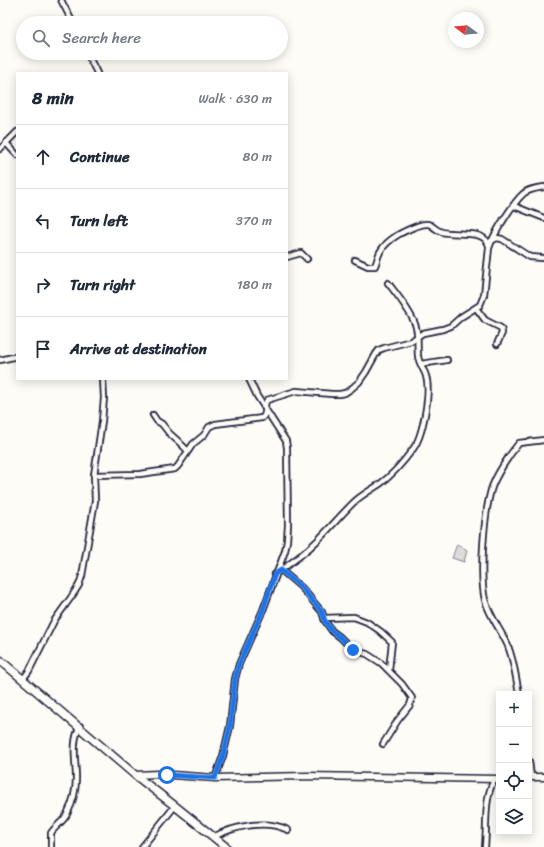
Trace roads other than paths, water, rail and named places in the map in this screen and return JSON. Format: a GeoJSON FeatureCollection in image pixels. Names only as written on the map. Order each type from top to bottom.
{"type":"FeatureCollection","features":[{"type":"Feature","properties":{"kind":"main road"},"geometry":{"type":"LineString","coordinates":[[0,660],[80,726],[135,775],[226,847]]}},
{"type":"Feature","properties":{"kind":"main road"},"geometry":{"type":"LineString","coordinates":[[135,775],[158,774],[215,778],[306,776],[496,778]]}},
{"type":"Feature","properties":{"kind":"main road"},"geometry":{"type":"LineString","coordinates":[[532,777],[544,777]]}},
{"type":"Feature","properties":{"kind":"street"},"geometry":{"type":"LineString","coordinates":[[60,0],[69,16]]}},
{"type":"Feature","properties":{"kind":"street"},"geometry":{"type":"LineString","coordinates":[[90,60],[96,72]]}},
{"type":"Feature","properties":{"kind":"street"},"geometry":{"type":"LineString","coordinates":[[0,149],[16,133]]}},
{"type":"Feature","properties":{"kind":"street"},"geometry":{"type":"LineString","coordinates":[[6,142],[16,154]]}},
{"type":"Feature","properties":{"kind":"street"},"geometry":{"type":"LineString","coordinates":[[94,475],[124,475],[171,470],[178,466],[193,444],[204,435],[209,427],[215,424],[262,418],[265,416],[266,410],[264,404],[266,400],[296,391],[332,394],[344,393],[359,382],[379,350],[406,342],[429,331],[448,328],[461,317],[480,305],[484,294],[491,241],[514,206],[524,193],[530,189],[544,186]]}},
{"type":"Feature","properties":{"kind":"street"},"geometry":{"type":"LineString","coordinates":[[514,206],[544,218]]}},
{"type":"Feature","properties":{"kind":"street"},"geometry":{"type":"LineString","coordinates":[[356,260],[368,266],[375,266],[380,252],[386,243],[408,230],[424,224],[432,225],[441,232],[462,233],[483,238],[489,244],[489,248]]}},
{"type":"Feature","properties":{"kind":"street"},"geometry":{"type":"LineString","coordinates":[[491,241],[497,238],[502,239],[530,258],[543,258]]}},
{"type":"Feature","properties":{"kind":"street"},"geometry":{"type":"LineString","coordinates":[[288,257],[301,253],[307,259]]}},
{"type":"Feature","properties":{"kind":"street"},"geometry":{"type":"LineString","coordinates":[[275,574],[294,562],[317,541],[353,502],[380,484],[391,474],[414,448],[421,433],[428,384],[426,375],[418,358],[418,336],[415,324],[404,304],[388,283]]}},
{"type":"Feature","properties":{"kind":"street"},"geometry":{"type":"LineString","coordinates":[[476,308],[485,320],[501,328],[502,333],[497,344]]}},
{"type":"Feature","properties":{"kind":"street"},"geometry":{"type":"LineString","coordinates":[[0,360],[16,357]]}},
{"type":"Feature","properties":{"kind":"street"},"geometry":{"type":"LineString","coordinates":[[421,364],[447,360]]}},
{"type":"Feature","properties":{"kind":"street"},"geometry":{"type":"LineString","coordinates":[[23,679],[54,621],[72,596],[85,567],[87,543],[95,501],[94,475],[102,421],[104,398],[103,380]]}},
{"type":"Feature","properties":{"kind":"street"},"geometry":{"type":"LineString","coordinates":[[215,778],[223,756],[230,726],[234,686],[239,664],[263,610],[287,541],[288,459],[286,442],[257,396],[249,380]]}},
{"type":"Feature","properties":{"kind":"street"},"geometry":{"type":"LineString","coordinates":[[153,415],[169,434],[188,451]]}},
{"type":"Feature","properties":{"kind":"street"},"geometry":{"type":"LineString","coordinates":[[518,691],[508,647],[491,616],[485,598],[483,572],[487,511],[492,488],[506,460],[519,443],[544,440]]}},
{"type":"Feature","properties":{"kind":"street"},"geometry":{"type":"LineString","coordinates":[[281,570],[302,588],[322,612],[332,631],[353,650],[366,654],[381,663],[402,684],[412,698],[410,705],[398,720],[383,744]]}},
{"type":"Feature","properties":{"kind":"street"},"geometry":{"type":"LineString","coordinates":[[324,618],[354,617],[367,622],[380,631],[392,642],[389,670]]}},
{"type":"Feature","properties":{"kind":"street"},"geometry":{"type":"LineString","coordinates":[[51,847],[51,833],[62,822],[68,813],[75,790],[75,743],[77,731],[80,726]]}},
{"type":"Feature","properties":{"kind":"street"},"geometry":{"type":"LineString","coordinates":[[485,847],[489,789],[493,782],[492,779]]}},
{"type":"Feature","properties":{"kind":"street"},"geometry":{"type":"LineString","coordinates":[[142,847],[176,806]]}},
{"type":"Feature","properties":{"kind":"street"},"geometry":{"type":"LineString","coordinates":[[213,837],[231,829],[263,824],[280,826],[288,830]]}}]}
